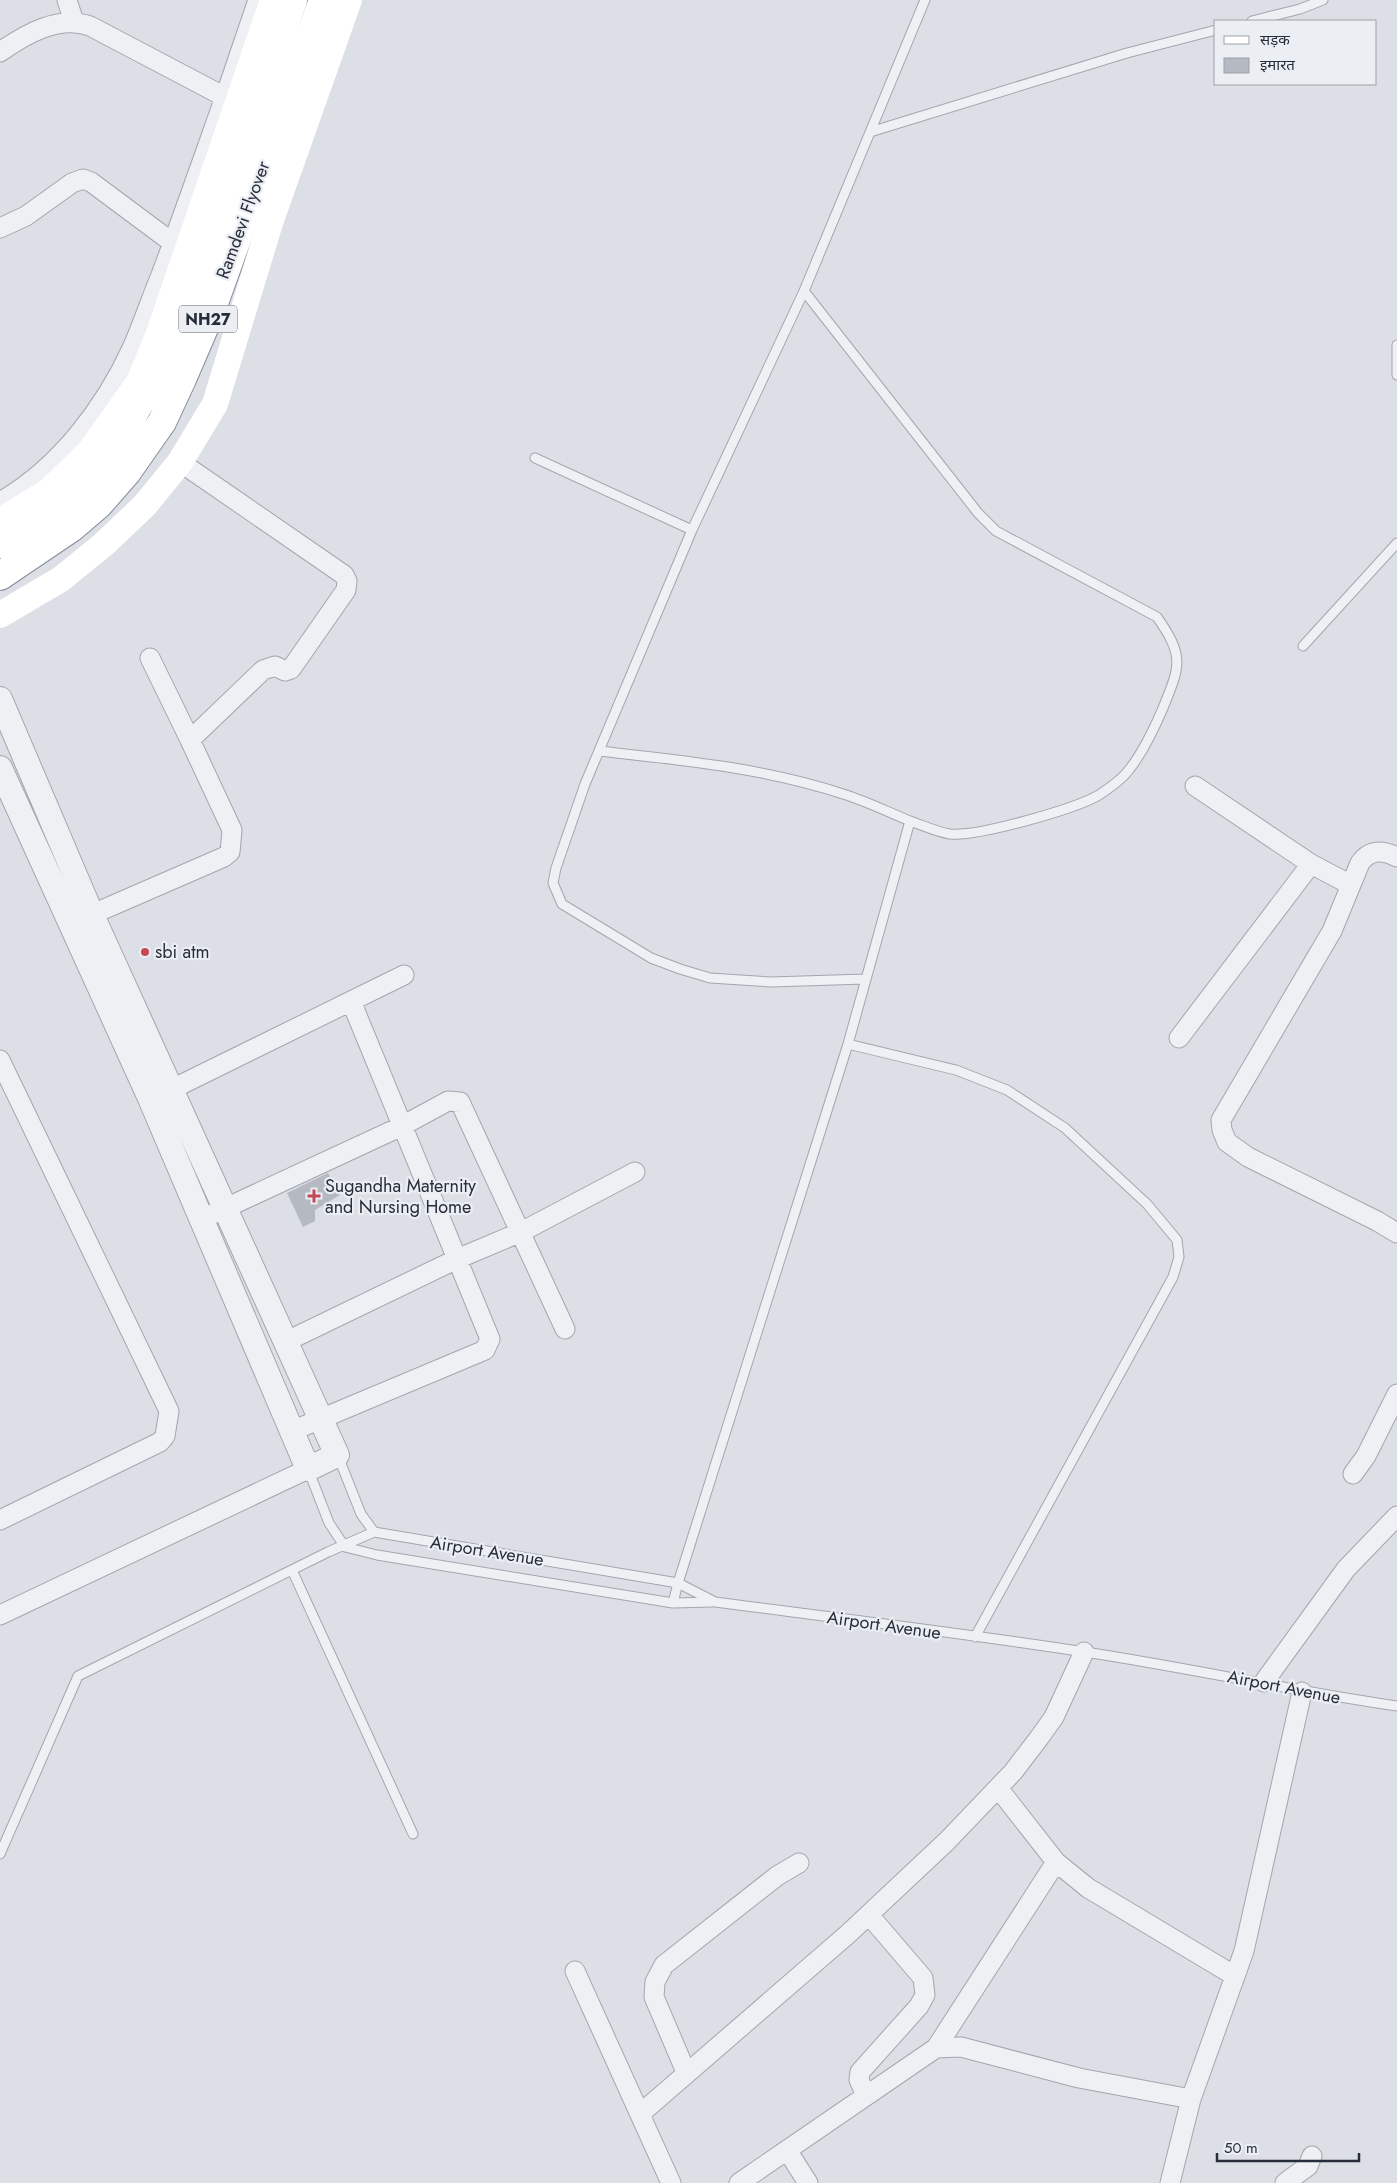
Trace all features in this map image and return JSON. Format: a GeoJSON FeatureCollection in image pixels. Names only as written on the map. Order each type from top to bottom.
{"type":"FeatureCollection","features":[{"type":"Feature","properties":{"kind":"highway","name":"Ramdevi Flyover"},"geometry":{"type":"LineString","coordinates":[[0,544],[46,514],[74,490],[92,471],[130,420],[157,373],[183,312],[294,0]]}},
{"type":"Feature","properties":{"kind":"highway","name":"Ramdevi Flyover"},"geometry":{"type":"LineString","coordinates":[[0,576],[71,528],[100,504],[127,472],[162,422],[210,314],[323,0]]}},
{"type":"Feature","properties":{"kind":"main road"},"geometry":{"type":"LineString","coordinates":[[0,521],[49,490],[90,451],[139,382],[158,336],[273,0]]}},
{"type":"Feature","properties":{"kind":"main road"},"geometry":{"type":"LineString","coordinates":[[0,614],[61,579],[104,544],[144,505],[180,462],[215,404],[270,223],[349,0]]}},
{"type":"Feature","properties":{"kind":"street"},"geometry":{"type":"LineString","coordinates":[[67,0],[74,22]]}},
{"type":"Feature","properties":{"kind":"street"},"geometry":{"type":"LineString","coordinates":[[0,502],[58,458],[108,392],[133,346],[173,243],[258,0]]}},
{"type":"Feature","properties":{"kind":"street"},"geometry":{"type":"LineString","coordinates":[[0,52],[21,38],[58,23],[74,22],[90,26],[225,97]]}},
{"type":"Feature","properties":{"kind":"street"},"geometry":{"type":"LineString","coordinates":[[0,228],[26,216],[72,183],[83,179],[91,182],[173,243]]}},
{"type":"Feature","properties":{"kind":"street"},"geometry":{"type":"LineString","coordinates":[[180,462],[344,575],[347,580],[346,590],[292,669],[285,671],[275,666],[263,670],[190,740]]}},
{"type":"Feature","properties":{"kind":"street"},"geometry":{"type":"LineString","coordinates":[[81,919],[230,852],[232,830],[150,658]]}},
{"type":"Feature","properties":{"kind":"street"},"geometry":{"type":"LineString","coordinates":[[0,699],[30,769],[81,919]]}},
{"type":"Feature","properties":{"kind":"street"},"geometry":{"type":"LineString","coordinates":[[30,769],[2,773],[81,919],[160,1095],[202,1219],[308,1469]]}},
{"type":"Feature","properties":{"kind":"street"},"geometry":{"type":"LineString","coordinates":[[1195,786],[1311,864],[1351,885]]}},
{"type":"Feature","properties":{"kind":"street"},"geometry":{"type":"LineString","coordinates":[[1397,857],[1380,851],[1365,856],[1332,931],[1221,1120],[1222,1130],[1227,1142],[1248,1157],[1377,1221],[1397,1234]]}},
{"type":"Feature","properties":{"kind":"street"},"geometry":{"type":"LineString","coordinates":[[1179,1038],[1311,864]]}},
{"type":"Feature","properties":{"kind":"street"},"geometry":{"type":"LineString","coordinates":[[160,1095],[404,975]]}},
{"type":"Feature","properties":{"kind":"street"},"geometry":{"type":"LineString","coordinates":[[292,1431],[485,1350],[490,1339],[351,1001]]}},
{"type":"Feature","properties":{"kind":"street"},"geometry":{"type":"LineString","coordinates":[[0,1060],[169,1411],[165,1436],[160,1442],[0,1520]]}},
{"type":"Feature","properties":{"kind":"street"},"geometry":{"type":"LineString","coordinates":[[0,1615],[337,1455],[225,1207],[160,1095]]}},
{"type":"Feature","properties":{"kind":"street"},"geometry":{"type":"LineString","coordinates":[[202,1219],[402,1126],[448,1100],[460,1102],[564,1329]]}},
{"type":"Feature","properties":{"kind":"street"},"geometry":{"type":"LineString","coordinates":[[285,1342],[457,1259],[521,1232],[635,1172]]}},
{"type":"Feature","properties":{"kind":"street"},"geometry":{"type":"LineString","coordinates":[[1353,1474],[1366,1456],[1397,1394]]}},
{"type":"Feature","properties":{"kind":"street"},"geometry":{"type":"LineString","coordinates":[[1264,1682],[1346,1568],[1397,1516]]}},
{"type":"Feature","properties":{"kind":"street"},"geometry":{"type":"LineString","coordinates":[[640,2114],[686,2072],[869,1915],[948,1841],[1013,1772],[1054,1716],[1084,1652]]}},
{"type":"Feature","properties":{"kind":"street"},"geometry":{"type":"LineString","coordinates":[[1170,2183],[1191,2099],[1244,1951],[1302,1692]]}},
{"type":"Feature","properties":{"kind":"street"},"geometry":{"type":"LineString","coordinates":[[998,1788],[1056,1862],[1088,1888],[1235,1976]]}},
{"type":"Feature","properties":{"kind":"street"},"geometry":{"type":"LineString","coordinates":[[739,2183],[936,2048],[1056,1862]]}},
{"type":"Feature","properties":{"kind":"street"},"geometry":{"type":"LineString","coordinates":[[686,2072],[654,1997],[655,1982],[664,1965],[777,1876],[799,1863]]}},
{"type":"Feature","properties":{"kind":"street"},"geometry":{"type":"LineString","coordinates":[[866,2095],[859,2080],[860,2072],[919,2006],[926,1995],[923,1978],[869,1915]]}},
{"type":"Feature","properties":{"kind":"street"},"geometry":{"type":"LineString","coordinates":[[575,1971],[671,2183]]}},
{"type":"Feature","properties":{"kind":"street"},"geometry":{"type":"LineString","coordinates":[[936,2048],[961,2047],[1079,2078],[1191,2099]]}},
{"type":"Feature","properties":{"kind":"street"},"geometry":{"type":"LineString","coordinates":[[787,2150],[808,2183]]}},
{"type":"Feature","properties":{"kind":"street"},"geometry":{"type":"LineString","coordinates":[[1285,2183],[1308,2166],[1312,2156]]}},
{"type":"Feature","properties":{"kind":"lane"},"geometry":{"type":"LineString","coordinates":[[865,979],[771,982],[710,978],[680,969],[651,958],[562,904],[553,884],[556,868],[585,784],[692,530],[804,291],[925,0]]}},
{"type":"Feature","properties":{"kind":"lane"},"geometry":{"type":"LineString","coordinates":[[1256,20],[1300,9],[1323,0]]}},
{"type":"Feature","properties":{"kind":"lane"},"geometry":{"type":"LineString","coordinates":[[870,132],[1127,53],[1214,31]]}},
{"type":"Feature","properties":{"kind":"lane"},"geometry":{"type":"LineString","coordinates":[[599,751],[694,762],[810,784],[844,794],[910,821],[949,834],[982,832],[1077,804],[1099,795],[1128,772],[1154,730],[1177,672],[1175,651],[1170,636],[1157,617],[996,531],[978,513],[804,291]]}},
{"type":"Feature","properties":{"kind":"lane"},"geometry":{"type":"LineString","coordinates":[[1397,345],[1397,375]]}},
{"type":"Feature","properties":{"kind":"lane"},"geometry":{"type":"LineString","coordinates":[[535,458],[692,530]]}},
{"type":"Feature","properties":{"kind":"lane"},"geometry":{"type":"LineString","coordinates":[[1303,646],[1397,543]]}},
{"type":"Feature","properties":{"kind":"lane"},"geometry":{"type":"LineString","coordinates":[[673,1603],[848,1044],[910,821]]}},
{"type":"Feature","properties":{"kind":"lane"},"geometry":{"type":"LineString","coordinates":[[848,1044],[956,1070],[1007,1090],[1065,1128],[1147,1204],[1177,1240],[1178,1257],[1173,1277],[975,1637]]}},
{"type":"Feature","properties":{"kind":"lane"},"geometry":{"type":"LineString","coordinates":[[1,1850],[78,1676],[292,1570],[374,1532],[360,1514],[337,1455]]}},
{"type":"Feature","properties":{"kind":"lane"},"geometry":{"type":"LineString","coordinates":[[308,1469],[329,1523],[344,1547],[377,1555],[673,1603],[715,1602]]}},
{"type":"Feature","properties":{"kind":"lane","name":"Airport Avenue"},"geometry":{"type":"LineString","coordinates":[[374,1532],[678,1583],[715,1602],[1084,1652],[1264,1682],[1302,1692],[1397,1706]]}},
{"type":"Feature","properties":{"kind":"lane"},"geometry":{"type":"LineString","coordinates":[[292,1570],[413,1834]]}},
{"type":"Feature","properties":{"kind":"building"},"geometry":{"type":"Polygon","coordinates":[[[328,1173],[340,1195],[315,1210],[315,1221],[303,1227],[287,1193],[328,1173]]]}},
{"type":"Feature","properties":{"kind":"place","name":"sbi atm"},"geometry":{"type":"Point","coordinates":[145,952]}},
{"type":"Feature","properties":{"kind":"place","name":"Sugandha Maternity and Nursing Home"},"geometry":{"type":"Point","coordinates":[314,1196]}}]}
